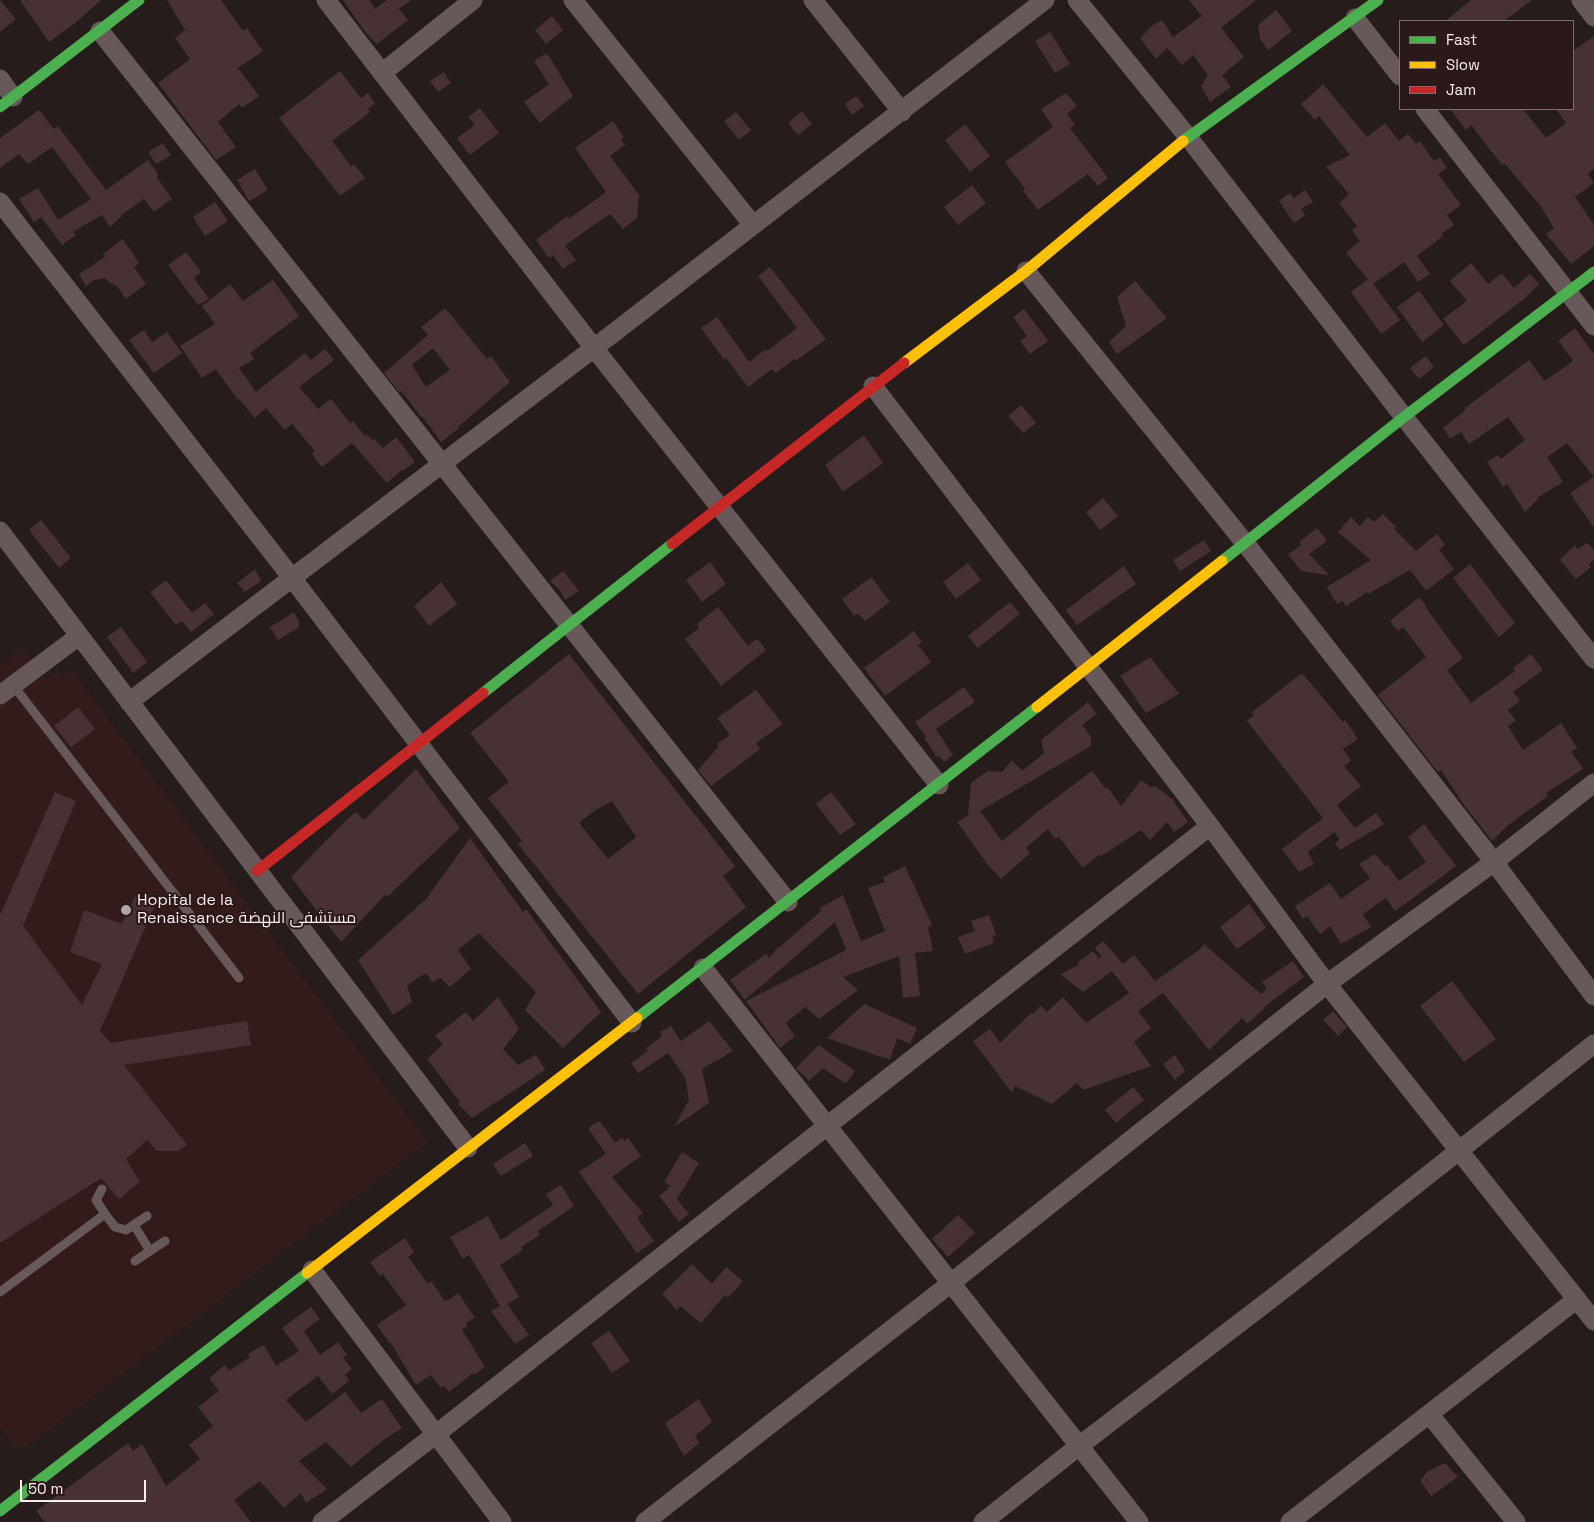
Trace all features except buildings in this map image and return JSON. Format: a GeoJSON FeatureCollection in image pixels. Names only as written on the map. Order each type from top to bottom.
{"type":"FeatureCollection","features":[{"type":"Feature","properties":{"kind":"street"},"geometry":{"type":"LineString","coordinates":[[0,79],[7,102],[139,0]]}},
{"type":"Feature","properties":{"kind":"street"},"geometry":{"type":"LineString","coordinates":[[326,0],[594,348],[939,785]]}},
{"type":"Feature","properties":{"kind":"street"},"geometry":{"type":"LineString","coordinates":[[382,73],[473,0]]}},
{"type":"Feature","properties":{"kind":"street"},"geometry":{"type":"LineString","coordinates":[[573,0],[753,226]]}},
{"type":"Feature","properties":{"kind":"street"},"geometry":{"type":"LineString","coordinates":[[813,0],[902,112]]}},
{"type":"Feature","properties":{"kind":"street"},"geometry":{"type":"LineString","coordinates":[[129,702],[902,112],[1045,0]]}},
{"type":"Feature","properties":{"kind":"street"},"geometry":{"type":"LineString","coordinates":[[1077,0],[1188,137],[1594,659]]}},
{"type":"Feature","properties":{"kind":"street"},"geometry":{"type":"LineString","coordinates":[[258,871],[873,386],[1026,271],[1188,137],[1378,0]]}},
{"type":"Feature","properties":{"kind":"street"},"geometry":{"type":"LineString","coordinates":[[1581,0],[1594,17]]}},
{"type":"Feature","properties":{"kind":"street"},"geometry":{"type":"LineString","coordinates":[[1355,18],[1399,75]]}},
{"type":"Feature","properties":{"kind":"street"},"geometry":{"type":"LineString","coordinates":[[100,31],[788,902]]}},
{"type":"Feature","properties":{"kind":"street"},"geometry":{"type":"LineString","coordinates":[[1427,110],[1594,326]]}},
{"type":"Feature","properties":{"kind":"street"},"geometry":{"type":"LineString","coordinates":[[0,202],[292,578],[632,1023]]}},
{"type":"Feature","properties":{"kind":"street"},"geometry":{"type":"LineString","coordinates":[[1026,271],[1245,543],[1494,862],[1594,996]]}},
{"type":"Feature","properties":{"kind":"street"},"geometry":{"type":"LineString","coordinates":[[0,1511],[939,785],[1404,417],[1594,272]]}},
{"type":"Feature","properties":{"kind":"street"},"geometry":{"type":"LineString","coordinates":[[873,386],[1210,826],[1327,984],[1594,1321]]}},
{"type":"Feature","properties":{"kind":"street"},"geometry":{"type":"LineString","coordinates":[[0,531],[468,1148]]}},
{"type":"Feature","properties":{"kind":"street"},"geometry":{"type":"LineString","coordinates":[[7,690],[79,636]]}},
{"type":"Feature","properties":{"kind":"street"},"geometry":{"type":"LineString","coordinates":[[645,1522],[1327,984],[1494,862],[1594,783]]}},
{"type":"Feature","properties":{"kind":"street"},"geometry":{"type":"LineString","coordinates":[[322,1522],[436,1435],[1210,826]]}},
{"type":"Feature","properties":{"kind":"street"},"geometry":{"type":"LineString","coordinates":[[702,968],[1139,1522]]}},
{"type":"Feature","properties":{"kind":"street"},"geometry":{"type":"LineString","coordinates":[[982,1522],[1461,1151],[1594,1044]]}},
{"type":"Feature","properties":{"kind":"street"},"geometry":{"type":"LineString","coordinates":[[312,1270],[502,1522]]}},
{"type":"Feature","properties":{"kind":"street"},"geometry":{"type":"LineString","coordinates":[[1290,1522],[1577,1299]]}},
{"type":"Feature","properties":{"kind":"street"},"geometry":{"type":"LineString","coordinates":[[1430,1415],[1516,1522]]}},
{"type":"Feature","properties":{"kind":"street"},"geometry":{"type":"LineString","coordinates":[[0,1518],[3,1522]]}},
{"type":"Feature","properties":{"kind":"lane"},"geometry":{"type":"LineString","coordinates":[[7,690],[239,978]]}},
{"type":"Feature","properties":{"kind":"lane"},"geometry":{"type":"LineString","coordinates":[[102,1189],[96,1200],[115,1227],[126,1230],[146,1216]]}},
{"type":"Feature","properties":{"kind":"lane"},"geometry":{"type":"LineString","coordinates":[[0,1292],[105,1214]]}},
{"type":"Feature","properties":{"kind":"lane"},"geometry":{"type":"LineString","coordinates":[[134,1225],[150,1251]]}},
{"type":"Feature","properties":{"kind":"lane"},"geometry":{"type":"LineString","coordinates":[[135,1261],[165,1241]]}},
{"type":"Feature","properties":{"kind":"shaded area","name":"Hopital de la Renaissance مستشفى النهضة"},"geometry":{"type":"Polygon","coordinates":[[[22,648],[46,679],[57,671],[62,677],[71,670],[427,1142],[28,1446],[15,1447],[0,1427],[0,665],[22,648]]]}},
{"type":"Feature","properties":{"kind":"traffic: fast"},"geometry":{"type":"LineString","coordinates":[[0,107],[139,0]]}},
{"type":"Feature","properties":{"kind":"traffic: fast"},"geometry":{"type":"LineString","coordinates":[[1183,141],[1378,0]]}},
{"type":"Feature","properties":{"kind":"traffic: fast"},"geometry":{"type":"LineString","coordinates":[[1222,561],[1404,417],[1594,272]]}},
{"type":"Feature","properties":{"kind":"traffic: fast"},"geometry":{"type":"LineString","coordinates":[[483,693],[672,544]]}},
{"type":"Feature","properties":{"kind":"traffic: fast"},"geometry":{"type":"LineString","coordinates":[[637,1018],[1037,707]]}},
{"type":"Feature","properties":{"kind":"traffic: fast"},"geometry":{"type":"LineString","coordinates":[[0,1511],[307,1273]]}},
{"type":"Feature","properties":{"kind":"traffic: slow"},"geometry":{"type":"LineString","coordinates":[[904,363],[1026,271],[1183,141]]}},
{"type":"Feature","properties":{"kind":"traffic: slow"},"geometry":{"type":"LineString","coordinates":[[1037,707],[1222,561]]}},
{"type":"Feature","properties":{"kind":"traffic: slow"},"geometry":{"type":"LineString","coordinates":[[307,1273],[637,1018]]}},
{"type":"Feature","properties":{"kind":"traffic: jam"},"geometry":{"type":"LineString","coordinates":[[672,544],[904,363]]}},
{"type":"Feature","properties":{"kind":"traffic: jam"},"geometry":{"type":"LineString","coordinates":[[257,871],[483,693]]}},
{"type":"Feature","properties":{"kind":"place","name":"Hopital de la Renaissance مستشفى النهضة"},"geometry":{"type":"Point","coordinates":[126,910]}}]}
